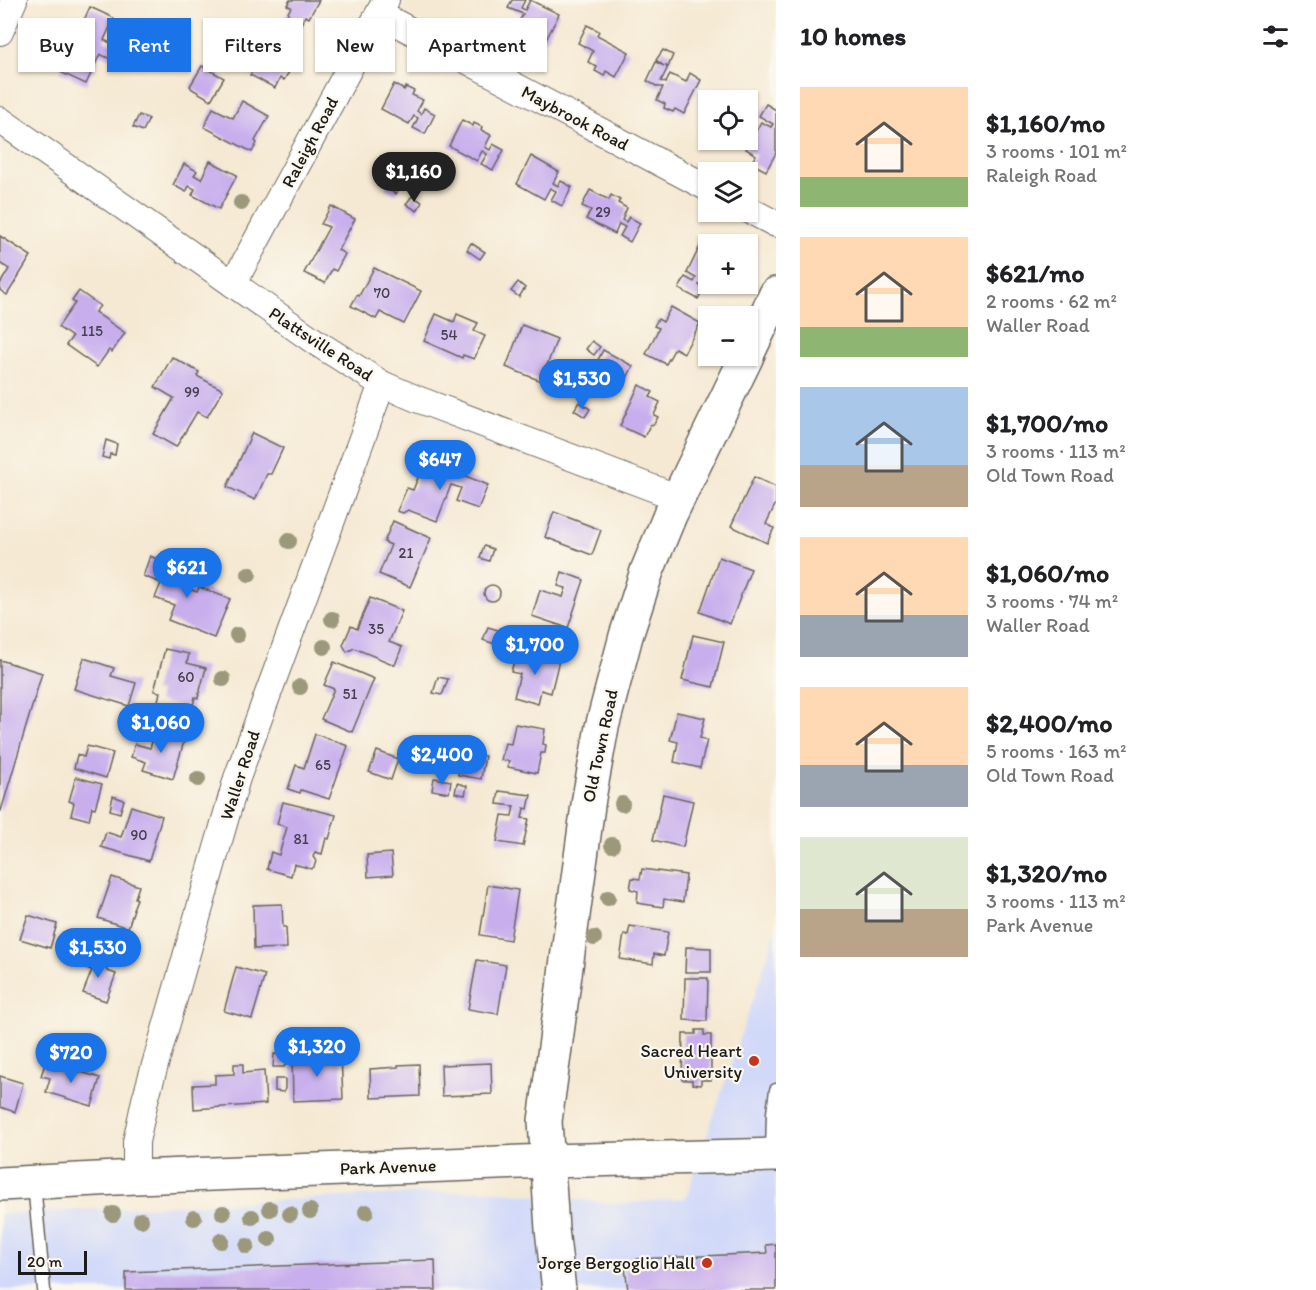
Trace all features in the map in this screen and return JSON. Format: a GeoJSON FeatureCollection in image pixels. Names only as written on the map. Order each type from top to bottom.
{"type":"FeatureCollection","features":[{"type":"Feature","properties":{"kind":"main road","name":"Old Town Road"},"geometry":{"type":"LineString","coordinates":[[758,332],[776,294]]}},
{"type":"Feature","properties":{"kind":"main road","name":"Old Town Road"},"geometry":{"type":"LineString","coordinates":[[559,1290],[552,1229],[545,1121],[589,798],[602,727],[626,636],[647,571],[742,366]]}},
{"type":"Feature","properties":{"kind":"main road","name":"Park Avenue"},"geometry":{"type":"LineString","coordinates":[[0,1184],[548,1161],[774,1155]]}},
{"type":"Feature","properties":{"kind":"street"},"geometry":{"type":"LineString","coordinates":[[0,32],[14,0]]}},
{"type":"Feature","properties":{"kind":"street","name":"Maybrook Road"},"geometry":{"type":"LineString","coordinates":[[382,7],[698,182]]}},
{"type":"Feature","properties":{"kind":"street","name":"Raleigh Road"},"geometry":{"type":"LineString","coordinates":[[233,284],[382,7]]}},
{"type":"Feature","properties":{"kind":"street","name":"Plattsville Road"},"geometry":{"type":"LineString","coordinates":[[0,120],[326,349],[382,384],[679,498]]}},
{"type":"Feature","properties":{"kind":"street"},"geometry":{"type":"LineString","coordinates":[[758,215],[776,224]]}},
{"type":"Feature","properties":{"kind":"street","name":"Waller Road"},"geometry":{"type":"LineString","coordinates":[[136,1177],[136,1142],[145,1100],[237,778],[382,384]]}},
{"type":"Feature","properties":{"kind":"lane"},"geometry":{"type":"LineString","coordinates":[[774,1155],[773,1113],[776,1090]]}},
{"type":"Feature","properties":{"kind":"lane"},"geometry":{"type":"LineString","coordinates":[[34,1181],[44,1290]]}},
{"type":"Feature","properties":{"kind":"shaded area","name":"Sacred Heart University"},"geometry":{"type":"Polygon","coordinates":[[[776,931],[776,1290],[0,1290],[0,1214],[484,1190],[619,1204],[686,1198],[776,931]]]}},
{"type":"Feature","properties":{"kind":"building"},"geometry":{"type":"Polygon","coordinates":[[[290,0],[319,0],[309,18],[305,16],[303,20],[303,18],[285,18],[291,7],[287,5],[290,0]]]}},
{"type":"Feature","properties":{"kind":"building"},"geometry":{"type":"Polygon","coordinates":[[[512,0],[525,0],[521,8],[525,10],[530,0],[559,14],[547,38],[547,18],[521,18],[523,14],[508,8],[512,0]]]}},
{"type":"Feature","properties":{"kind":"building"},"geometry":{"type":"Polygon","coordinates":[[[90,7],[114,18],[107,18],[107,33],[104,40],[107,41],[107,58],[100,54],[95,65],[95,18],[85,18],[90,7]]]}},
{"type":"Feature","properties":{"kind":"building"},"geometry":{"type":"Polygon","coordinates":[[[587,25],[599,31],[597,35],[629,52],[616,77],[606,71],[604,76],[595,71],[597,67],[588,62],[593,51],[578,43],[587,25]]]}},
{"type":"Feature","properties":{"kind":"building"},"geometry":{"type":"Polygon","coordinates":[[[663,50],[673,55],[661,81],[666,83],[670,74],[686,82],[690,73],[701,80],[684,114],[675,109],[673,112],[664,108],[665,104],[657,100],[663,87],[647,81],[656,62],[664,66],[656,60],[663,50]]]}},
{"type":"Feature","properties":{"kind":"building"},"geometry":{"type":"Polygon","coordinates":[[[202,66],[203,72],[213,72],[224,78],[211,100],[190,86],[202,66]]]}},
{"type":"Feature","properties":{"kind":"building"},"geometry":{"type":"Polygon","coordinates":[[[60,72],[92,72],[86,84],[60,72]]]}},
{"type":"Feature","properties":{"kind":"building"},"geometry":{"type":"Polygon","coordinates":[[[252,72],[289,72],[284,80],[280,78],[275,88],[250,75],[252,72]]]}},
{"type":"Feature","properties":{"kind":"building"},"geometry":{"type":"Polygon","coordinates":[[[394,84],[404,90],[406,87],[414,91],[412,95],[423,100],[417,111],[421,114],[424,108],[435,114],[425,134],[413,128],[418,118],[414,116],[409,124],[381,109],[394,84]]]}},
{"type":"Feature","properties":{"kind":"building"},"geometry":{"type":"Polygon","coordinates":[[[242,101],[269,116],[255,141],[257,143],[252,152],[204,127],[213,108],[233,118],[242,101]]]}},
{"type":"Feature","properties":{"kind":"building"},"geometry":{"type":"Polygon","coordinates":[[[766,104],[776,110],[776,153],[766,171],[758,167],[758,162],[752,162],[756,155],[748,150],[758,150],[758,127],[761,122],[771,127],[773,124],[759,116],[766,104]]]}},
{"type":"Feature","properties":{"kind":"building"},"geometry":{"type":"Polygon","coordinates":[[[139,115],[149,119],[143,131],[133,127],[139,115]]]}},
{"type":"Feature","properties":{"kind":"building"},"geometry":{"type":"Polygon","coordinates":[[[462,120],[473,126],[474,123],[482,127],[481,130],[491,135],[485,147],[490,150],[493,144],[504,150],[493,170],[481,164],[487,154],[482,151],[477,161],[449,146],[462,120]]]}},
{"type":"Feature","properties":{"kind":"building"},"geometry":{"type":"Polygon","coordinates":[[[531,156],[559,172],[553,183],[558,186],[561,181],[572,187],[562,206],[551,200],[556,191],[550,188],[544,199],[517,184],[531,156]]]}},
{"type":"Feature","properties":{"kind":"building"},"geometry":{"type":"Polygon","coordinates":[[[210,161],[237,175],[219,209],[192,195],[195,189],[189,186],[186,192],[173,185],[184,164],[197,171],[194,175],[201,179],[210,161]]]}},
{"type":"Feature","properties":{"kind":"building"},"geometry":{"type":"Polygon","coordinates":[[[389,181],[400,187],[396,194],[385,188],[389,181]]]}},
{"type":"Feature","properties":{"kind":"building"},"geometry":{"type":"Polygon","coordinates":[[[590,190],[609,200],[611,195],[620,200],[618,203],[627,208],[622,220],[626,222],[629,217],[640,223],[630,242],[620,236],[625,227],[619,224],[615,234],[586,219],[591,210],[582,206],[590,190]]]}},
{"type":"Feature","properties":{"kind":"building"},"geometry":{"type":"Polygon","coordinates":[[[412,196],[422,202],[417,211],[406,204],[412,196]]]}},
{"type":"Feature","properties":{"kind":"building"},"geometry":{"type":"Polygon","coordinates":[[[331,206],[355,219],[338,250],[345,254],[336,271],[332,269],[325,283],[304,273],[329,227],[321,224],[331,206]]]}},
{"type":"Feature","properties":{"kind":"building"},"geometry":{"type":"Polygon","coordinates":[[[0,236],[31,256],[7,295],[0,290],[0,284],[9,269],[0,263],[0,236]]]}},
{"type":"Feature","properties":{"kind":"building"},"geometry":{"type":"Polygon","coordinates":[[[471,243],[485,252],[480,259],[467,250],[471,243]]]}},
{"type":"Feature","properties":{"kind":"building"},"geometry":{"type":"Polygon","coordinates":[[[698,250],[698,294],[701,294],[698,299],[679,289],[685,277],[694,282],[696,278],[687,273],[698,250]]]}},
{"type":"Feature","properties":{"kind":"building"},"geometry":{"type":"Polygon","coordinates":[[[374,268],[421,291],[404,324],[380,312],[376,319],[351,306],[374,268]]]}},
{"type":"Feature","properties":{"kind":"building"},"geometry":{"type":"Polygon","coordinates":[[[518,282],[525,288],[519,297],[511,291],[518,282]]]}},
{"type":"Feature","properties":{"kind":"building"},"geometry":{"type":"Polygon","coordinates":[[[79,291],[100,306],[95,312],[125,333],[112,352],[109,350],[97,367],[66,345],[72,337],[58,327],[75,303],[72,301],[79,291]]]}},
{"type":"Feature","properties":{"kind":"building"},"geometry":{"type":"Polygon","coordinates":[[[671,307],[698,322],[698,327],[684,353],[675,348],[666,364],[646,354],[659,328],[654,326],[658,319],[663,322],[671,307]]]}},
{"type":"Feature","properties":{"kind":"building"},"geometry":{"type":"Polygon","coordinates":[[[436,314],[454,322],[457,314],[478,323],[474,331],[485,336],[474,359],[463,355],[462,358],[424,341],[436,314]]]}},
{"type":"Feature","properties":{"kind":"building"},"geometry":{"type":"Polygon","coordinates":[[[522,325],[557,339],[541,381],[506,367],[522,325]]]}},
{"type":"Feature","properties":{"kind":"building"},"geometry":{"type":"Polygon","coordinates":[[[592,341],[600,347],[594,355],[586,349],[592,341]]]}},
{"type":"Feature","properties":{"kind":"building"},"geometry":{"type":"Polygon","coordinates":[[[603,350],[633,366],[621,390],[602,380],[608,368],[597,362],[603,350]]]}},
{"type":"Feature","properties":{"kind":"building"},"geometry":{"type":"Polygon","coordinates":[[[172,357],[199,372],[197,376],[223,390],[207,417],[197,412],[176,447],[153,434],[174,398],[155,387],[172,357]]]}},
{"type":"Feature","properties":{"kind":"building"},"geometry":{"type":"Polygon","coordinates":[[[582,372],[589,375],[584,385],[576,380],[582,372]]]}},
{"type":"Feature","properties":{"kind":"building"},"geometry":{"type":"Polygon","coordinates":[[[639,385],[653,392],[650,397],[660,402],[654,415],[658,417],[654,424],[650,425],[644,437],[620,426],[639,385]]]}},
{"type":"Feature","properties":{"kind":"building"},"geometry":{"type":"Polygon","coordinates":[[[579,402],[590,409],[585,417],[574,410],[579,402]]]}},
{"type":"Feature","properties":{"kind":"building"},"geometry":{"type":"Polygon","coordinates":[[[252,433],[283,448],[255,500],[227,487],[252,433]]]}},
{"type":"Feature","properties":{"kind":"building"},"geometry":{"type":"Polygon","coordinates":[[[106,440],[117,444],[115,455],[110,454],[109,459],[102,457],[106,440]]]}},
{"type":"Feature","properties":{"kind":"building"},"geometry":{"type":"Polygon","coordinates":[[[425,460],[488,485],[478,509],[456,501],[461,488],[451,485],[437,521],[408,510],[403,513],[397,511],[407,488],[413,490],[425,460]]]}},
{"type":"Feature","properties":{"kind":"building"},"geometry":{"type":"Polygon","coordinates":[[[754,477],[776,487],[776,503],[766,524],[774,528],[767,543],[731,526],[754,477]]]}},
{"type":"Feature","properties":{"kind":"building"},"geometry":{"type":"Polygon","coordinates":[[[554,512],[601,530],[592,555],[545,537],[554,512]]]}},
{"type":"Feature","properties":{"kind":"building"},"geometry":{"type":"Polygon","coordinates":[[[393,521],[431,538],[410,587],[379,574],[391,545],[384,542],[393,521]]]}},
{"type":"Feature","properties":{"kind":"building"},"geometry":{"type":"Polygon","coordinates":[[[484,546],[493,549],[489,561],[480,558],[484,546]]]}},
{"type":"Feature","properties":{"kind":"building"},"geometry":{"type":"Polygon","coordinates":[[[150,556],[179,565],[173,583],[197,592],[199,587],[230,599],[214,638],[168,620],[174,605],[155,598],[161,583],[143,576],[150,556]]]}},
{"type":"Feature","properties":{"kind":"building"},"geometry":{"type":"Polygon","coordinates":[[[719,557],[751,569],[730,624],[700,612],[719,557]]]}},
{"type":"Feature","properties":{"kind":"building"},"geometry":{"type":"Polygon","coordinates":[[[562,572],[584,580],[568,628],[532,616],[540,590],[563,597],[566,588],[558,586],[562,572]]]}},
{"type":"Feature","properties":{"kind":"building"},"geometry":{"type":"Polygon","coordinates":[[[489,585],[495,585],[500,593],[498,599],[489,601],[484,596],[484,590],[489,585]]]}},
{"type":"Feature","properties":{"kind":"building"},"geometry":{"type":"Polygon","coordinates":[[[370,598],[402,611],[389,642],[402,647],[395,665],[354,648],[347,652],[343,645],[351,626],[357,629],[370,598]]]}},
{"type":"Feature","properties":{"kind":"building"},"geometry":{"type":"Polygon","coordinates":[[[488,627],[508,633],[504,647],[483,640],[488,627]]]}},
{"type":"Feature","properties":{"kind":"building"},"geometry":{"type":"Polygon","coordinates":[[[693,635],[724,642],[713,687],[682,680],[693,635]]]}},
{"type":"Feature","properties":{"kind":"building"},"geometry":{"type":"Polygon","coordinates":[[[165,649],[189,654],[187,663],[206,668],[198,698],[195,697],[192,709],[158,701],[160,692],[154,691],[165,649]]]}},
{"type":"Feature","properties":{"kind":"building"},"geometry":{"type":"Polygon","coordinates":[[[525,651],[559,660],[551,693],[541,690],[538,704],[514,697],[520,674],[511,672],[514,661],[522,663],[525,651]]]}},
{"type":"Feature","properties":{"kind":"building"},"geometry":{"type":"Polygon","coordinates":[[[84,658],[114,668],[111,676],[136,683],[129,706],[74,689],[84,658]]]}},
{"type":"Feature","properties":{"kind":"building"},"geometry":{"type":"Polygon","coordinates":[[[0,660],[42,673],[1,811],[0,811],[0,660]]]}},
{"type":"Feature","properties":{"kind":"building"},"geometry":{"type":"Polygon","coordinates":[[[334,662],[374,679],[352,732],[321,719],[334,689],[324,685],[334,662]]]}},
{"type":"Feature","properties":{"kind":"building"},"geometry":{"type":"Polygon","coordinates":[[[438,677],[448,679],[441,695],[433,693],[438,677]]]}},
{"type":"Feature","properties":{"kind":"building"},"geometry":{"type":"Polygon","coordinates":[[[677,712],[705,718],[700,738],[707,740],[700,768],[674,762],[678,742],[670,740],[677,712]]]}},
{"type":"Feature","properties":{"kind":"building"},"geometry":{"type":"Polygon","coordinates":[[[515,724],[545,729],[543,744],[546,745],[545,753],[541,753],[537,773],[508,767],[509,761],[501,760],[505,743],[511,744],[515,724]]]}},
{"type":"Feature","properties":{"kind":"building"},"geometry":{"type":"Polygon","coordinates":[[[156,730],[185,738],[173,779],[143,770],[146,762],[131,757],[135,744],[150,748],[156,730]]]}},
{"type":"Feature","properties":{"kind":"building"},"geometry":{"type":"Polygon","coordinates":[[[315,734],[348,746],[329,799],[301,790],[300,793],[288,789],[296,765],[304,768],[315,734]]]}},
{"type":"Feature","properties":{"kind":"building"},"geometry":{"type":"Polygon","coordinates":[[[87,746],[113,753],[106,778],[74,768],[77,755],[84,757],[87,746]]]}},
{"type":"Feature","properties":{"kind":"building"},"geometry":{"type":"Polygon","coordinates":[[[377,751],[398,759],[391,780],[369,772],[377,751]]]}},
{"type":"Feature","properties":{"kind":"building"},"geometry":{"type":"Polygon","coordinates":[[[462,752],[485,756],[481,779],[458,775],[462,752]]]}},
{"type":"Feature","properties":{"kind":"building"},"geometry":{"type":"Polygon","coordinates":[[[424,753],[432,754],[429,767],[422,765],[424,753]]]}},
{"type":"Feature","properties":{"kind":"building"},"geometry":{"type":"Polygon","coordinates":[[[76,777],[102,784],[89,820],[71,815],[74,803],[69,801],[76,777]]]}},
{"type":"Feature","properties":{"kind":"building"},"geometry":{"type":"Polygon","coordinates":[[[434,778],[451,781],[449,793],[432,790],[434,778]]]}},
{"type":"Feature","properties":{"kind":"building"},"geometry":{"type":"Polygon","coordinates":[[[457,783],[467,786],[465,795],[455,793],[457,783]]]}},
{"type":"Feature","properties":{"kind":"building"},"geometry":{"type":"Polygon","coordinates":[[[499,791],[531,795],[528,809],[524,808],[522,818],[529,819],[523,846],[497,842],[502,815],[512,816],[514,806],[497,804],[499,791]]]}},
{"type":"Feature","properties":{"kind":"building"},"geometry":{"type":"Polygon","coordinates":[[[663,794],[693,801],[683,847],[653,840],[663,794]]]}},
{"type":"Feature","properties":{"kind":"building"},"geometry":{"type":"Polygon","coordinates":[[[113,796],[124,800],[120,813],[110,810],[113,796]]]}},
{"type":"Feature","properties":{"kind":"building"},"geometry":{"type":"Polygon","coordinates":[[[283,802],[336,815],[322,854],[315,852],[314,867],[311,869],[294,864],[291,876],[267,869],[271,852],[279,855],[287,827],[277,824],[283,802]]]}},
{"type":"Feature","properties":{"kind":"building"},"geometry":{"type":"Polygon","coordinates":[[[131,806],[162,816],[149,861],[101,847],[106,832],[121,837],[131,806]]]}},
{"type":"Feature","properties":{"kind":"building"},"geometry":{"type":"Polygon","coordinates":[[[391,853],[393,875],[368,877],[367,855],[391,853]]]}},
{"type":"Feature","properties":{"kind":"building"},"geometry":{"type":"Polygon","coordinates":[[[642,869],[686,875],[683,902],[664,899],[663,907],[637,903],[638,891],[630,889],[632,878],[640,879],[642,869]]]}},
{"type":"Feature","properties":{"kind":"building"},"geometry":{"type":"Polygon","coordinates":[[[112,877],[139,886],[128,928],[98,918],[112,877]]]}},
{"type":"Feature","properties":{"kind":"building"},"geometry":{"type":"Polygon","coordinates":[[[488,885],[518,890],[510,940],[480,935],[488,885]]]}},
{"type":"Feature","properties":{"kind":"building"},"geometry":{"type":"Polygon","coordinates":[[[282,904],[287,948],[254,949],[253,905],[282,904]]]}},
{"type":"Feature","properties":{"kind":"building"},"geometry":{"type":"Polygon","coordinates":[[[28,915],[57,924],[50,948],[20,939],[28,915]]]}},
{"type":"Feature","properties":{"kind":"building"},"geometry":{"type":"Polygon","coordinates":[[[630,926],[668,932],[664,956],[654,954],[653,964],[620,959],[624,934],[628,935],[630,926]]]}},
{"type":"Feature","properties":{"kind":"building"},"geometry":{"type":"Polygon","coordinates":[[[686,947],[711,948],[711,972],[685,972],[686,947]]]}},
{"type":"Feature","properties":{"kind":"building"},"geometry":{"type":"Polygon","coordinates":[[[85,956],[104,962],[107,971],[116,974],[106,1001],[83,993],[92,970],[82,966],[85,956]]]}},
{"type":"Feature","properties":{"kind":"building"},"geometry":{"type":"Polygon","coordinates":[[[477,960],[506,965],[498,1014],[468,1009],[477,960]]]}},
{"type":"Feature","properties":{"kind":"building"},"geometry":{"type":"Polygon","coordinates":[[[236,967],[265,975],[252,1019],[224,1011],[236,967]]]}},
{"type":"Feature","properties":{"kind":"building"},"geometry":{"type":"Polygon","coordinates":[[[685,978],[708,978],[707,1021],[684,1020],[685,978]]]}},
{"type":"Feature","properties":{"kind":"building"},"geometry":{"type":"Polygon","coordinates":[[[696,1030],[704,1030],[704,1035],[711,1035],[711,1080],[701,1080],[701,1085],[692,1084],[692,1080],[682,1080],[683,1034],[696,1034],[696,1030]]]}},
{"type":"Feature","properties":{"kind":"building"},"geometry":{"type":"Polygon","coordinates":[[[274,1054],[286,1055],[284,1067],[273,1067],[274,1054]]]}},
{"type":"Feature","properties":{"kind":"building"},"geometry":{"type":"Polygon","coordinates":[[[341,1055],[343,1099],[293,1101],[292,1057],[341,1055]]]}},
{"type":"Feature","properties":{"kind":"building"},"geometry":{"type":"Polygon","coordinates":[[[46,1061],[100,1078],[92,1106],[46,1092],[50,1078],[41,1076],[46,1061]]]}},
{"type":"Feature","properties":{"kind":"building"},"geometry":{"type":"Polygon","coordinates":[[[491,1063],[492,1094],[442,1096],[441,1065],[491,1063]]]}},
{"type":"Feature","properties":{"kind":"building"},"geometry":{"type":"Polygon","coordinates":[[[234,1064],[243,1064],[243,1073],[264,1071],[266,1104],[194,1109],[193,1085],[215,1084],[215,1075],[234,1074],[234,1064]]]}},
{"type":"Feature","properties":{"kind":"building"},"geometry":{"type":"Polygon","coordinates":[[[419,1064],[420,1096],[371,1098],[370,1069],[419,1064]]]}},
{"type":"Feature","properties":{"kind":"building"},"geometry":{"type":"Polygon","coordinates":[[[0,1076],[23,1083],[15,1112],[0,1107],[0,1076]]]}},
{"type":"Feature","properties":{"kind":"building"},"geometry":{"type":"Polygon","coordinates":[[[275,1079],[285,1079],[284,1092],[275,1091],[275,1079]]]}},
{"type":"Feature","properties":{"kind":"building","name":"Jorge Bergoglio Hall"},"geometry":{"type":"Polygon","coordinates":[[[776,1244],[776,1290],[628,1290],[625,1268],[638,1267],[637,1259],[767,1253],[766,1245],[776,1244]]]}},
{"type":"Feature","properties":{"kind":"building"},"geometry":{"type":"Polygon","coordinates":[[[435,1260],[436,1290],[126,1290],[126,1272],[435,1260]]]}},
{"type":"Feature","properties":{"kind":"place","name":"Sacred Heart University"},"geometry":{"type":"Point","coordinates":[754,1061]}},
{"type":"Feature","properties":{"kind":"place","name":"Jorge Bergoglio Hall"},"geometry":{"type":"Point","coordinates":[707,1263]}}]}
